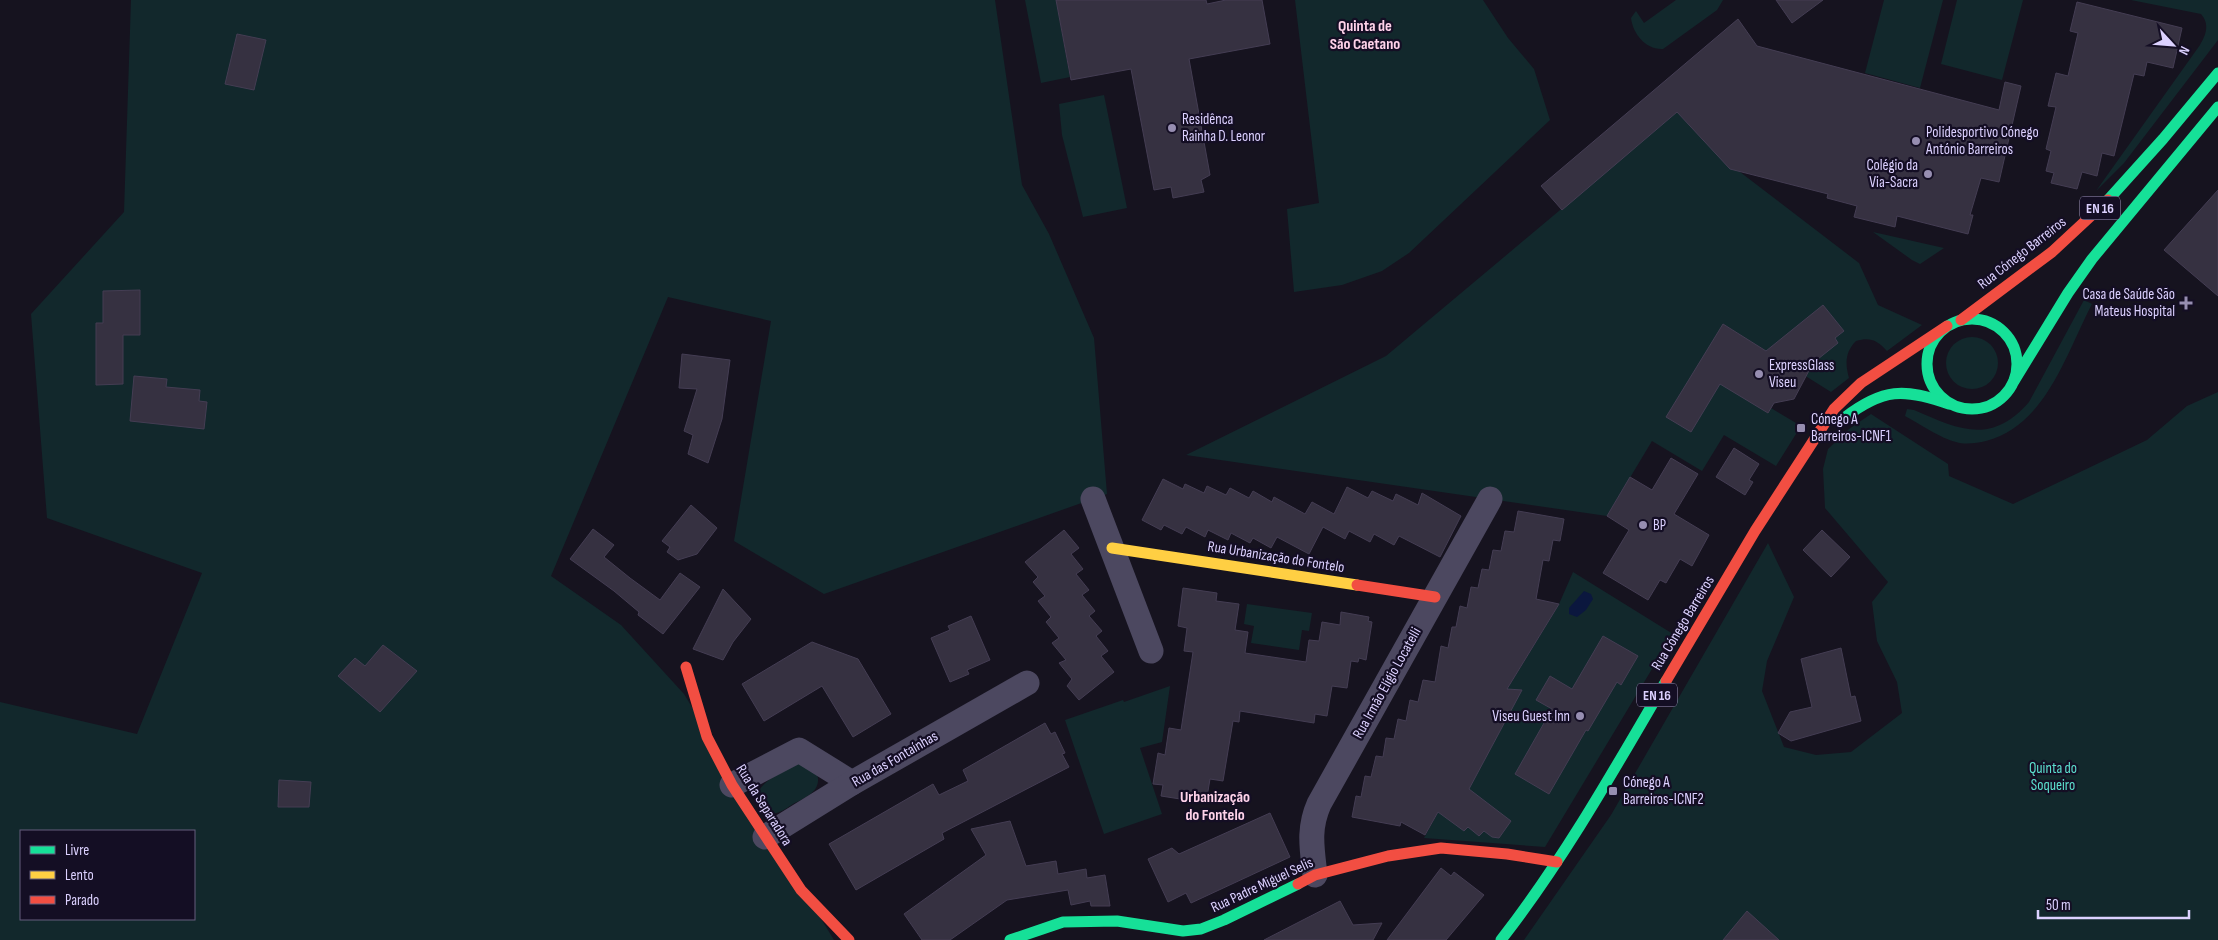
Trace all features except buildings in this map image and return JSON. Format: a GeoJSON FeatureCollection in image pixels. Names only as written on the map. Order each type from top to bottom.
{"type":"FeatureCollection","features":[{"type":"Feature","properties":{"kind":"main road","name":"Rua Cónego Barreiros"},"geometry":{"type":"LineString","coordinates":[[1960,320],[2063,243],[2096,212],[2133,175],[2218,73]]}},
{"type":"Feature","properties":{"kind":"main road","name":"EN 16"},"geometry":{"type":"LineString","coordinates":[[2014,381],[2017,357],[2008,335],[1998,326],[1988,321],[1976,318],[1960,320],[1947,326],[1935,337],[1929,349],[1927,362],[1928,376],[1942,398],[1954,405],[1965,409],[1989,406],[2008,392],[2068,293],[2092,259],[2218,107]]}},
{"type":"Feature","properties":{"kind":"main road","name":"Rua Cónego Barreiros"},"geometry":{"type":"LineString","coordinates":[[1501,940],[1525,910],[1581,826],[1755,531],[1834,409],[1854,389],[1890,362],[1947,326]]}},
{"type":"Feature","properties":{"kind":"main road","name":"Rua Cónego Barreiros"},"geometry":{"type":"LineString","coordinates":[[1809,448],[1848,415],[1874,397],[1882,394],[1910,391],[1954,405]]}},
{"type":"Feature","properties":{"kind":"main road","name":"Rua Urbanização do Fontelo"},"geometry":{"type":"LineString","coordinates":[[1112,548],[1435,597]]}},
{"type":"Feature","properties":{"kind":"main road","name":"Rua da Separadora"},"geometry":{"type":"LineString","coordinates":[[686,667],[707,737],[732,785],[801,890],[849,940]]}},
{"type":"Feature","properties":{"kind":"main road","name":"Rua Padre Miguel Selis"},"geometry":{"type":"LineString","coordinates":[[1010,940],[1063,922],[1116,921],[1183,932],[1201,929],[1224,920],[1315,875],[1388,856],[1441,848],[1507,854],[1557,862]]}},
{"type":"Feature","properties":{"kind":"street"},"geometry":{"type":"LineString","coordinates":[[1093,499],[1151,651]]}},
{"type":"Feature","properties":{"kind":"street","name":"Rua Irmão Elígio Locatelli"},"geometry":{"type":"LineString","coordinates":[[1315,875],[1311,836],[1313,820],[1490,499]]}},
{"type":"Feature","properties":{"kind":"street","name":"Rua das Fontaínhas"},"geometry":{"type":"LineString","coordinates":[[765,837],[852,783],[1027,683]]}},
{"type":"Feature","properties":{"kind":"street"},"geometry":{"type":"LineString","coordinates":[[732,785],[799,750],[852,783]]}},
{"type":"Feature","properties":{"kind":"green space"},"geometry":{"type":"Polygon","coordinates":[[[131,0],[995,0],[1022,185],[1049,234],[1094,338],[1107,494],[824,594],[734,541],[771,321],[668,297],[551,576],[621,625],[684,694],[834,940],[0,940],[0,702],[137,734],[202,573],[47,518],[31,314],[124,212],[131,0]]]}},
{"type":"Feature","properties":{"kind":"green space"},"geometry":{"type":"Polygon","coordinates":[[[1025,0],[1056,0],[1070,77],[1041,83],[1025,0]]]}},
{"type":"Feature","properties":{"kind":"green space"},"geometry":{"type":"Polygon","coordinates":[[[1295,0],[1483,0],[1508,38],[1534,69],[1550,120],[1409,253],[1382,271],[1342,285],[1294,292],[1287,209],[1319,203],[1295,0]]]}},
{"type":"Feature","properties":{"kind":"green space"},"geometry":{"type":"Polygon","coordinates":[[[1676,0],[1723,0],[1717,10],[1663,49],[1657,49],[1646,44],[1634,30],[1631,18],[1636,11],[1644,23],[1676,0]]]}},
{"type":"Feature","properties":{"kind":"green space"},"geometry":{"type":"Polygon","coordinates":[[[1884,0],[1943,0],[1920,88],[1865,73],[1884,0]]]}},
{"type":"Feature","properties":{"kind":"green space"},"geometry":{"type":"Polygon","coordinates":[[[1957,0],[2023,0],[2002,80],[1941,64],[1957,0]]]}},
{"type":"Feature","properties":{"kind":"green space"},"geometry":{"type":"Polygon","coordinates":[[[2131,0],[2218,0],[2218,40],[2124,163],[2096,191],[2200,45],[2206,29],[2204,18],[2201,14],[2131,0]]]}},
{"type":"Feature","properties":{"kind":"green space"},"geometry":{"type":"Polygon","coordinates":[[[1104,95],[1127,208],[1083,217],[1062,135],[1059,104],[1104,95]]]}},
{"type":"Feature","properties":{"kind":"green space"},"geometry":{"type":"Polygon","coordinates":[[[1677,112],[1723,159],[1859,263],[1878,305],[1922,325],[1887,351],[1873,340],[1856,341],[1852,345],[1847,358],[1849,378],[1831,392],[1723,324],[1768,413],[1771,408],[1801,426],[1776,466],[1724,435],[1702,471],[1652,441],[1607,516],[1186,455],[1386,356],[1677,112]]]}},
{"type":"Feature","properties":{"kind":"green space"},"geometry":{"type":"Polygon","coordinates":[[[1873,232],[1944,248],[1920,264],[1873,232]]]}},
{"type":"Feature","properties":{"kind":"green space"},"geometry":{"type":"Polygon","coordinates":[[[2084,300],[2092,304],[2052,385],[2039,404],[2024,420],[2007,433],[1986,441],[1960,443],[1937,434],[1905,416],[1907,409],[1914,410],[1945,423],[1974,430],[1988,429],[2015,416],[2029,402],[2084,300]]]}},
{"type":"Feature","properties":{"kind":"green space"},"geometry":{"type":"Polygon","coordinates":[[[1972,337],[1982,339],[1990,345],[1996,353],[1998,363],[1996,373],[1990,381],[1982,387],[1972,389],[1962,387],[1954,381],[1948,373],[1946,363],[1948,353],[1954,345],[1962,339],[1972,337]]]}},
{"type":"Feature","properties":{"kind":"green space","name":"Quinta do Soqueiro"},"geometry":{"type":"Polygon","coordinates":[[[2218,392],[2218,940],[1524,940],[1611,815],[1768,543],[1794,597],[1767,661],[1762,691],[1784,747],[1816,755],[1851,752],[1902,713],[1897,682],[1877,641],[1872,602],[1888,582],[1825,508],[1823,469],[1828,449],[1849,429],[1871,414],[1948,464],[1949,476],[2013,504],[2147,440],[2187,406],[2218,392]]]}},
{"type":"Feature","properties":{"kind":"green space"},"geometry":{"type":"Polygon","coordinates":[[[1573,572],[1673,634],[1545,847],[1424,838],[1491,716],[1559,604],[1573,572]]]}},
{"type":"Feature","properties":{"kind":"green space"},"geometry":{"type":"Polygon","coordinates":[[[1247,604],[1312,613],[1309,631],[1302,630],[1299,650],[1251,643],[1254,626],[1244,624],[1247,604]]]}},
{"type":"Feature","properties":{"kind":"green space"},"geometry":{"type":"Polygon","coordinates":[[[1170,686],[1162,742],[1140,748],[1162,814],[1104,834],[1065,720],[1170,686]]]}},
{"type":"Feature","properties":{"kind":"green space"},"geometry":{"type":"Polygon","coordinates":[[[797,764],[816,771],[818,783],[813,792],[780,812],[773,813],[763,809],[758,800],[758,793],[761,787],[775,776],[797,764]]]}},
{"type":"Feature","properties":{"kind":"water"},"geometry":{"type":"Polygon","coordinates":[[[1584,591],[1591,594],[1593,599],[1586,610],[1577,617],[1569,614],[1569,608],[1584,591]]]}},
{"type":"Feature","properties":{"kind":"traffic: fast"},"geometry":{"type":"LineString","coordinates":[[2108,200],[2163,139],[2218,73]]}},
{"type":"Feature","properties":{"kind":"traffic: fast"},"geometry":{"type":"LineString","coordinates":[[2014,381],[2068,293],[2092,259],[2218,107]]}},
{"type":"Feature","properties":{"kind":"traffic: fast"},"geometry":{"type":"LineString","coordinates":[[1972,319],[1989,322],[2004,332],[2014,347],[2017,364],[2014,381],[2004,396],[1989,406],[1972,409],[1955,406],[1940,396],[1930,381],[1927,364],[1930,347],[1940,332],[1955,322],[1972,319]]}},
{"type":"Feature","properties":{"kind":"traffic: fast"},"geometry":{"type":"LineString","coordinates":[[1844,418],[1871,401],[1882,396],[1894,394],[1919,395],[1949,404]]}},
{"type":"Feature","properties":{"kind":"traffic: fast"},"geometry":{"type":"LineString","coordinates":[[1501,940],[1567,846],[1608,781],[1666,681]]}},
{"type":"Feature","properties":{"kind":"traffic: fast"},"geometry":{"type":"LineString","coordinates":[[1010,940],[1063,922],[1117,921],[1183,931],[1201,929],[1224,920],[1298,884]]}},
{"type":"Feature","properties":{"kind":"traffic: slow"},"geometry":{"type":"LineString","coordinates":[[1112,548],[1357,585]]}},
{"type":"Feature","properties":{"kind":"traffic: jam"},"geometry":{"type":"LineString","coordinates":[[1961,320],[2052,252],[2108,200]]}},
{"type":"Feature","properties":{"kind":"traffic: jam"},"geometry":{"type":"LineString","coordinates":[[1666,681],[1755,531],[1834,409],[1861,383],[1947,326]]}},
{"type":"Feature","properties":{"kind":"traffic: jam"},"geometry":{"type":"LineString","coordinates":[[1357,585],[1435,597]]}},
{"type":"Feature","properties":{"kind":"traffic: jam"},"geometry":{"type":"LineString","coordinates":[[686,667],[707,737],[732,785],[801,890],[849,940]]}},
{"type":"Feature","properties":{"kind":"traffic: jam"},"geometry":{"type":"LineString","coordinates":[[1298,884],[1315,875],[1388,856],[1441,848],[1507,854],[1557,862]]}},
{"type":"Feature","properties":{"kind":"place","name":"Residênca Rainha D. Leonor"},"geometry":{"type":"Point","coordinates":[1172,128]}},
{"type":"Feature","properties":{"kind":"place","name":"Polidesportivo Cónego António Barreiros"},"geometry":{"type":"Point","coordinates":[1916,141]}},
{"type":"Feature","properties":{"kind":"place","name":"Colégio da Via-Sacra"},"geometry":{"type":"Point","coordinates":[1928,174]}},
{"type":"Feature","properties":{"kind":"place","name":"Casa de Saúde São Mateus Hospital"},"geometry":{"type":"Point","coordinates":[2186,303]}},
{"type":"Feature","properties":{"kind":"place","name":"ExpressGlass Viseu"},"geometry":{"type":"Point","coordinates":[1759,374]}},
{"type":"Feature","properties":{"kind":"place","name":"Cónego A Barreiros-ICNF1"},"geometry":{"type":"Point","coordinates":[1801,428]}},
{"type":"Feature","properties":{"kind":"place","name":"BP"},"geometry":{"type":"Point","coordinates":[1643,525]}},
{"type":"Feature","properties":{"kind":"place","name":"Viseu Guest Inn"},"geometry":{"type":"Point","coordinates":[1580,716]}},
{"type":"Feature","properties":{"kind":"place","name":"Cónego A Barreiros-ICNF2"},"geometry":{"type":"Point","coordinates":[1613,791]}},
{"type":"Feature","properties":{"kind":"district","name":"Quinta de São Caetano"},"geometry":{"type":"Point","coordinates":[1365,35]}},
{"type":"Feature","properties":{"kind":"district","name":"Urbanização do Fontelo"},"geometry":{"type":"Point","coordinates":[1215,806]}}]}
